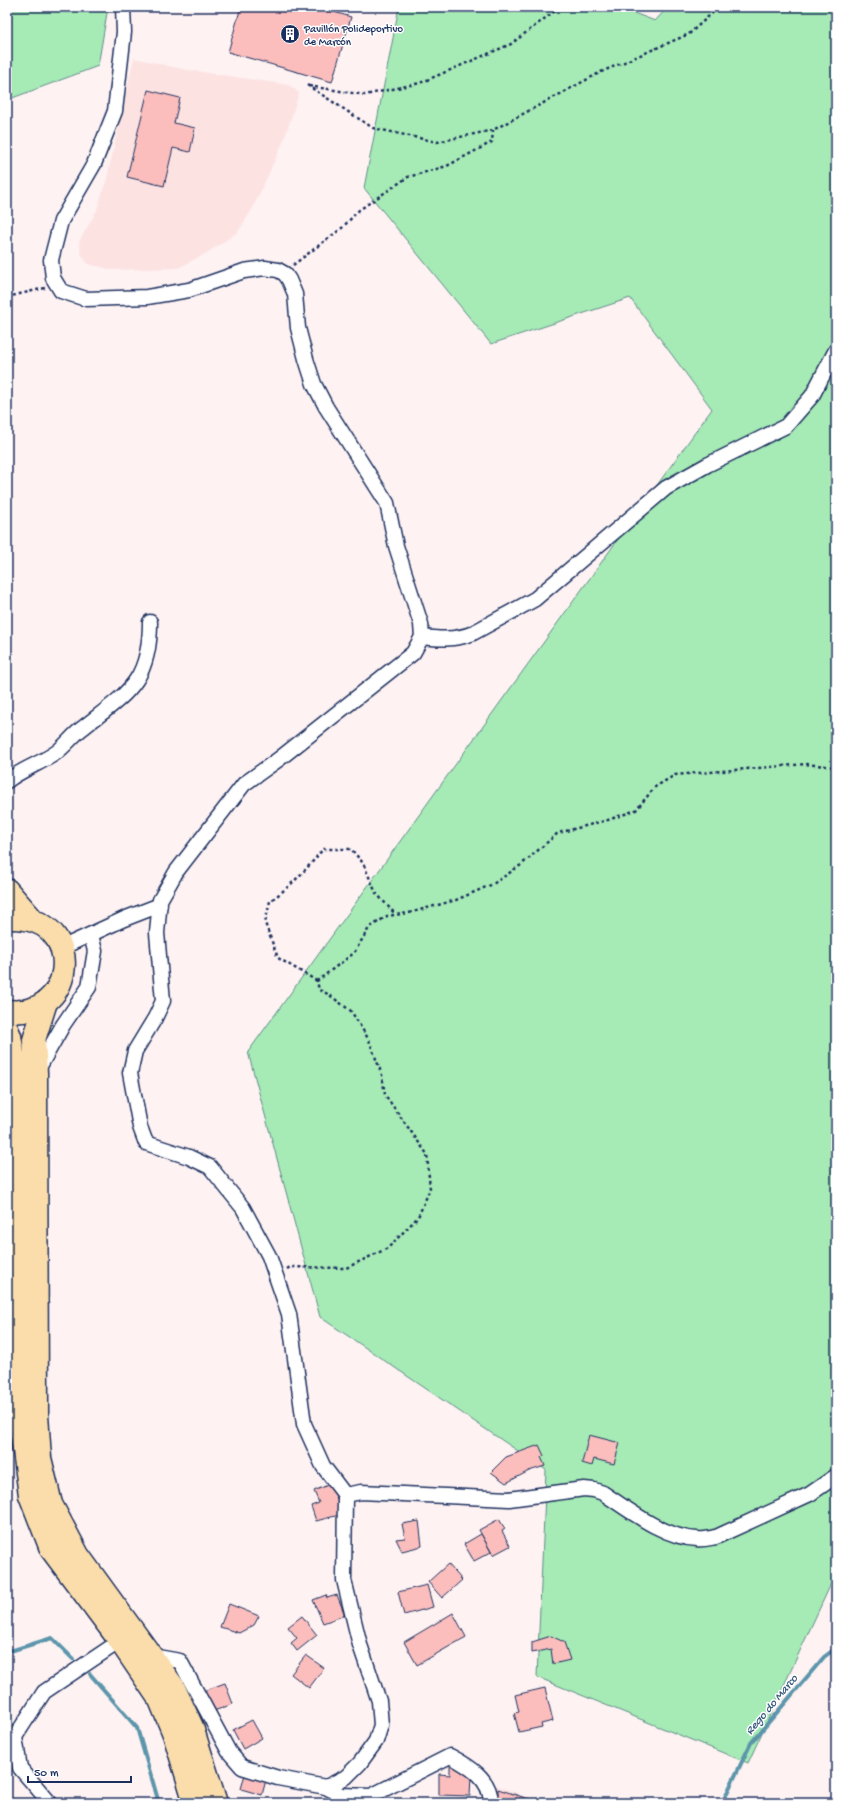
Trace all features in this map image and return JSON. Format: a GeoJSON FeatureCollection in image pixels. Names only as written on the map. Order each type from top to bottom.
{"type":"FeatureCollection","features":[{"type":"Feature","properties":{"kind":"main road"},"geometry":{"type":"LineString","coordinates":[[7,890],[33,920],[50,931],[61,948],[64,960],[64,972],[60,983],[54,994],[46,1002],[33,1010],[19,1013],[7,1011]]}},
{"type":"Feature","properties":{"kind":"main road"},"geometry":{"type":"LineString","coordinates":[[7,919],[13,917],[33,920]]}},
{"type":"Feature","properties":{"kind":"main road"},"geometry":{"type":"LineString","coordinates":[[46,1002],[34,1040],[36,1073],[37,1407],[40,1458],[51,1504],[78,1555],[173,1686],[192,1727],[216,1803]]}},
{"type":"Feature","properties":{"kind":"main road"},"geometry":{"type":"LineString","coordinates":[[7,1029],[10,1036],[16,1072],[20,1421],[30,1495],[51,1549],[120,1641],[160,1700],[174,1734],[195,1803]]}},
{"type":"Feature","properties":{"kind":"street"},"geometry":{"type":"LineString","coordinates":[[123,7],[124,32],[115,111],[94,164],[61,221],[51,260],[53,278],[61,291],[86,299],[147,297],[189,290],[244,271],[265,268],[278,270],[285,274],[295,294],[298,328],[314,384],[326,407],[387,503],[391,515],[396,546],[421,624],[422,637],[413,653],[279,759],[244,784],[176,872],[160,900],[157,933],[163,1001],[155,1018],[135,1051],[130,1073],[140,1127],[146,1143],[189,1157],[210,1167],[243,1208],[269,1256],[289,1314],[304,1424],[323,1466],[346,1495],[344,1580],[360,1645],[379,1701],[381,1725],[376,1741],[360,1763],[346,1777],[326,1786]]}},
{"type":"Feature","properties":{"kind":"street"},"geometry":{"type":"LineString","coordinates":[[422,637],[444,640],[461,638],[535,599],[666,488],[707,465],[786,426],[812,396],[836,350]]}},
{"type":"Feature","properties":{"kind":"street"},"geometry":{"type":"LineString","coordinates":[[7,781],[57,752],[80,730],[131,688],[140,675],[149,652],[150,622]]}},
{"type":"Feature","properties":{"kind":"street"},"geometry":{"type":"LineString","coordinates":[[61,948],[124,919],[160,905]]}},
{"type":"Feature","properties":{"kind":"street"},"geometry":{"type":"LineString","coordinates":[[36,1073],[63,1025],[89,987],[95,951],[91,935]]}},
{"type":"Feature","properties":{"kind":"street"},"geometry":{"type":"LineString","coordinates":[[346,1495],[361,1492],[509,1499],[584,1489],[594,1490],[603,1493],[666,1532],[699,1540],[716,1537],[810,1494],[836,1476]]}},
{"type":"Feature","properties":{"kind":"street"},"geometry":{"type":"LineString","coordinates":[[50,1803],[20,1768],[16,1736],[44,1692],[120,1641]]}},
{"type":"Feature","properties":{"kind":"street"},"geometry":{"type":"LineString","coordinates":[[152,1656],[180,1661],[229,1752],[242,1767],[278,1778],[326,1786],[340,1795],[371,1796],[450,1756],[464,1763],[485,1781],[491,1792],[491,1803]]}},
{"type":"Feature","properties":{"kind":"path"},"geometry":{"type":"LineString","coordinates":[[560,7],[511,44],[420,83],[365,95],[307,85],[373,128],[437,142],[493,130],[601,72],[689,34],[719,7]]}},
{"type":"Feature","properties":{"kind":"path"},"geometry":{"type":"LineString","coordinates":[[285,274],[297,261],[342,228],[359,210],[379,196],[408,177],[447,166],[477,152],[492,142],[493,130]]}},
{"type":"Feature","properties":{"kind":"path"},"geometry":{"type":"LineString","coordinates":[[7,298],[57,284]]}},
{"type":"Feature","properties":{"kind":"path"},"geometry":{"type":"LineString","coordinates":[[317,981],[354,953],[369,928],[387,916],[409,913],[456,900],[493,884],[521,865],[558,833],[608,820],[636,810],[655,787],[675,775],[805,764],[836,767]]}},
{"type":"Feature","properties":{"kind":"path"},"geometry":{"type":"LineString","coordinates":[[317,981],[278,958],[265,924],[270,901],[288,888],[308,868],[323,849],[351,849],[363,863],[376,893],[395,914]]}},
{"type":"Feature","properties":{"kind":"path"},"geometry":{"type":"LineString","coordinates":[[276,1277],[290,1267],[346,1268],[388,1248],[418,1217],[430,1189],[427,1154],[385,1095],[382,1075],[369,1040],[351,1010],[328,994],[318,990],[317,981]]}},
{"type":"Feature","properties":{"kind":"shaded area"},"geometry":{"type":"Polygon","coordinates":[[[134,58],[182,69],[289,85],[299,93],[284,140],[253,208],[238,232],[207,253],[178,268],[113,270],[88,264],[81,254],[79,242],[97,210],[107,178],[134,58]]]}},
{"type":"Feature","properties":{"kind":"shaded area"},"geometry":{"type":"Polygon","coordinates":[[[485,1781],[543,1803],[487,1803],[485,1781]]]}},
{"type":"Feature","properties":{"kind":"shaded area"},"geometry":{"type":"Polygon","coordinates":[[[733,1797],[757,1803],[732,1803],[733,1797]]]}},
{"type":"Feature","properties":{"kind":"green space"},"geometry":{"type":"Polygon","coordinates":[[[7,7],[108,7],[98,66],[7,100],[7,7]]]}},
{"type":"Feature","properties":{"kind":"green space"},"geometry":{"type":"Polygon","coordinates":[[[399,7],[618,7],[655,21],[668,7],[836,7],[836,1573],[748,1763],[537,1677],[546,1470],[320,1317],[248,1052],[712,409],[630,298],[491,344],[364,188],[399,7]]]}},
{"type":"Feature","properties":{"kind":"building","name":"Pavillón Polideportivo de Marcón"},"geometry":{"type":"Polygon","coordinates":[[[241,7],[317,7],[351,17],[332,82],[228,52],[241,7]]]}},
{"type":"Feature","properties":{"kind":"building"},"geometry":{"type":"Polygon","coordinates":[[[148,90],[180,98],[174,123],[195,128],[190,152],[173,148],[164,186],[127,177],[148,90]]]}},
{"type":"Feature","properties":{"kind":"building"},"geometry":{"type":"Polygon","coordinates":[[[589,1435],[620,1443],[614,1464],[594,1459],[592,1466],[582,1463],[589,1435]]]}},
{"type":"Feature","properties":{"kind":"building"},"geometry":{"type":"Polygon","coordinates":[[[539,1445],[544,1456],[541,1457],[545,1466],[529,1471],[506,1483],[491,1472],[506,1457],[539,1445]]]}},
{"type":"Feature","properties":{"kind":"building"},"geometry":{"type":"Polygon","coordinates":[[[330,1484],[339,1503],[339,1515],[316,1521],[311,1506],[319,1503],[314,1491],[330,1484]]]}},
{"type":"Feature","properties":{"kind":"building"},"geometry":{"type":"Polygon","coordinates":[[[499,1519],[505,1529],[502,1531],[510,1546],[493,1555],[479,1530],[499,1519]]]}},
{"type":"Feature","properties":{"kind":"building"},"geometry":{"type":"Polygon","coordinates":[[[419,1521],[422,1546],[402,1551],[396,1539],[405,1538],[402,1524],[419,1521]]]}},
{"type":"Feature","properties":{"kind":"building"},"geometry":{"type":"Polygon","coordinates":[[[481,1534],[491,1552],[474,1561],[464,1544],[481,1534]]]}},
{"type":"Feature","properties":{"kind":"building"},"geometry":{"type":"Polygon","coordinates":[[[448,1564],[462,1580],[442,1598],[428,1582],[448,1564]]]}},
{"type":"Feature","properties":{"kind":"building"},"geometry":{"type":"Polygon","coordinates":[[[427,1585],[433,1607],[404,1615],[398,1592],[427,1585]]]}},
{"type":"Feature","properties":{"kind":"building"},"geometry":{"type":"Polygon","coordinates":[[[326,1595],[327,1598],[337,1595],[345,1615],[323,1623],[313,1600],[326,1595]]]}},
{"type":"Feature","properties":{"kind":"building"},"geometry":{"type":"Polygon","coordinates":[[[229,1604],[259,1616],[254,1625],[239,1633],[220,1627],[229,1604]]]}},
{"type":"Feature","properties":{"kind":"building"},"geometry":{"type":"Polygon","coordinates":[[[453,1613],[466,1637],[417,1665],[404,1642],[453,1613]]]}},
{"type":"Feature","properties":{"kind":"building"},"geometry":{"type":"Polygon","coordinates":[[[302,1616],[317,1635],[297,1651],[291,1643],[297,1638],[288,1627],[302,1616]]]}},
{"type":"Feature","properties":{"kind":"building"},"geometry":{"type":"Polygon","coordinates":[[[551,1636],[564,1642],[570,1660],[553,1664],[551,1649],[532,1653],[532,1642],[551,1636]]]}},
{"type":"Feature","properties":{"kind":"building"},"geometry":{"type":"Polygon","coordinates":[[[306,1655],[324,1668],[309,1688],[291,1674],[306,1655]]]}},
{"type":"Feature","properties":{"kind":"building"},"geometry":{"type":"Polygon","coordinates":[[[225,1683],[233,1704],[211,1712],[203,1691],[225,1683]]]}},
{"type":"Feature","properties":{"kind":"building"},"geometry":{"type":"Polygon","coordinates":[[[545,1688],[553,1721],[541,1724],[542,1727],[519,1732],[514,1713],[519,1712],[515,1695],[545,1688]]]}},
{"type":"Feature","properties":{"kind":"building"},"geometry":{"type":"Polygon","coordinates":[[[252,1720],[262,1738],[243,1749],[233,1730],[252,1720]]]}},
{"type":"Feature","properties":{"kind":"building"},"geometry":{"type":"Polygon","coordinates":[[[450,1764],[471,1775],[470,1796],[439,1795],[439,1774],[450,1775],[450,1764]]]}},
{"type":"Feature","properties":{"kind":"building"},"geometry":{"type":"Polygon","coordinates":[[[245,1774],[266,1780],[262,1795],[241,1789],[245,1774]]]}},
{"type":"Feature","properties":{"kind":"building"},"geometry":{"type":"Polygon","coordinates":[[[498,1789],[541,1803],[498,1803],[498,1789]]]}},
{"type":"Feature","properties":{"kind":"building"},"geometry":{"type":"Polygon","coordinates":[[[83,1800],[84,1803],[73,1803],[73,1801],[83,1800]]]}},
{"type":"Feature","properties":{"kind":"waterway","name":"Rego do Marco"},"geometry":{"type":"LineString","coordinates":[[7,1652],[52,1638],[73,1659]]}},
{"type":"Feature","properties":{"kind":"waterway","name":"Rego do Marco"},"geometry":{"type":"LineString","coordinates":[[722,1803],[751,1743],[824,1657],[836,1648]]}},
{"type":"Feature","properties":{"kind":"waterway","name":"Rego do Marco"},"geometry":{"type":"LineString","coordinates":[[90,1674],[137,1728],[159,1803]]}},
{"type":"Feature","properties":{"kind":"place","name":"Pavillón Polideportivo de Marcón"},"geometry":{"type":"Point","coordinates":[290,34]}}]}
